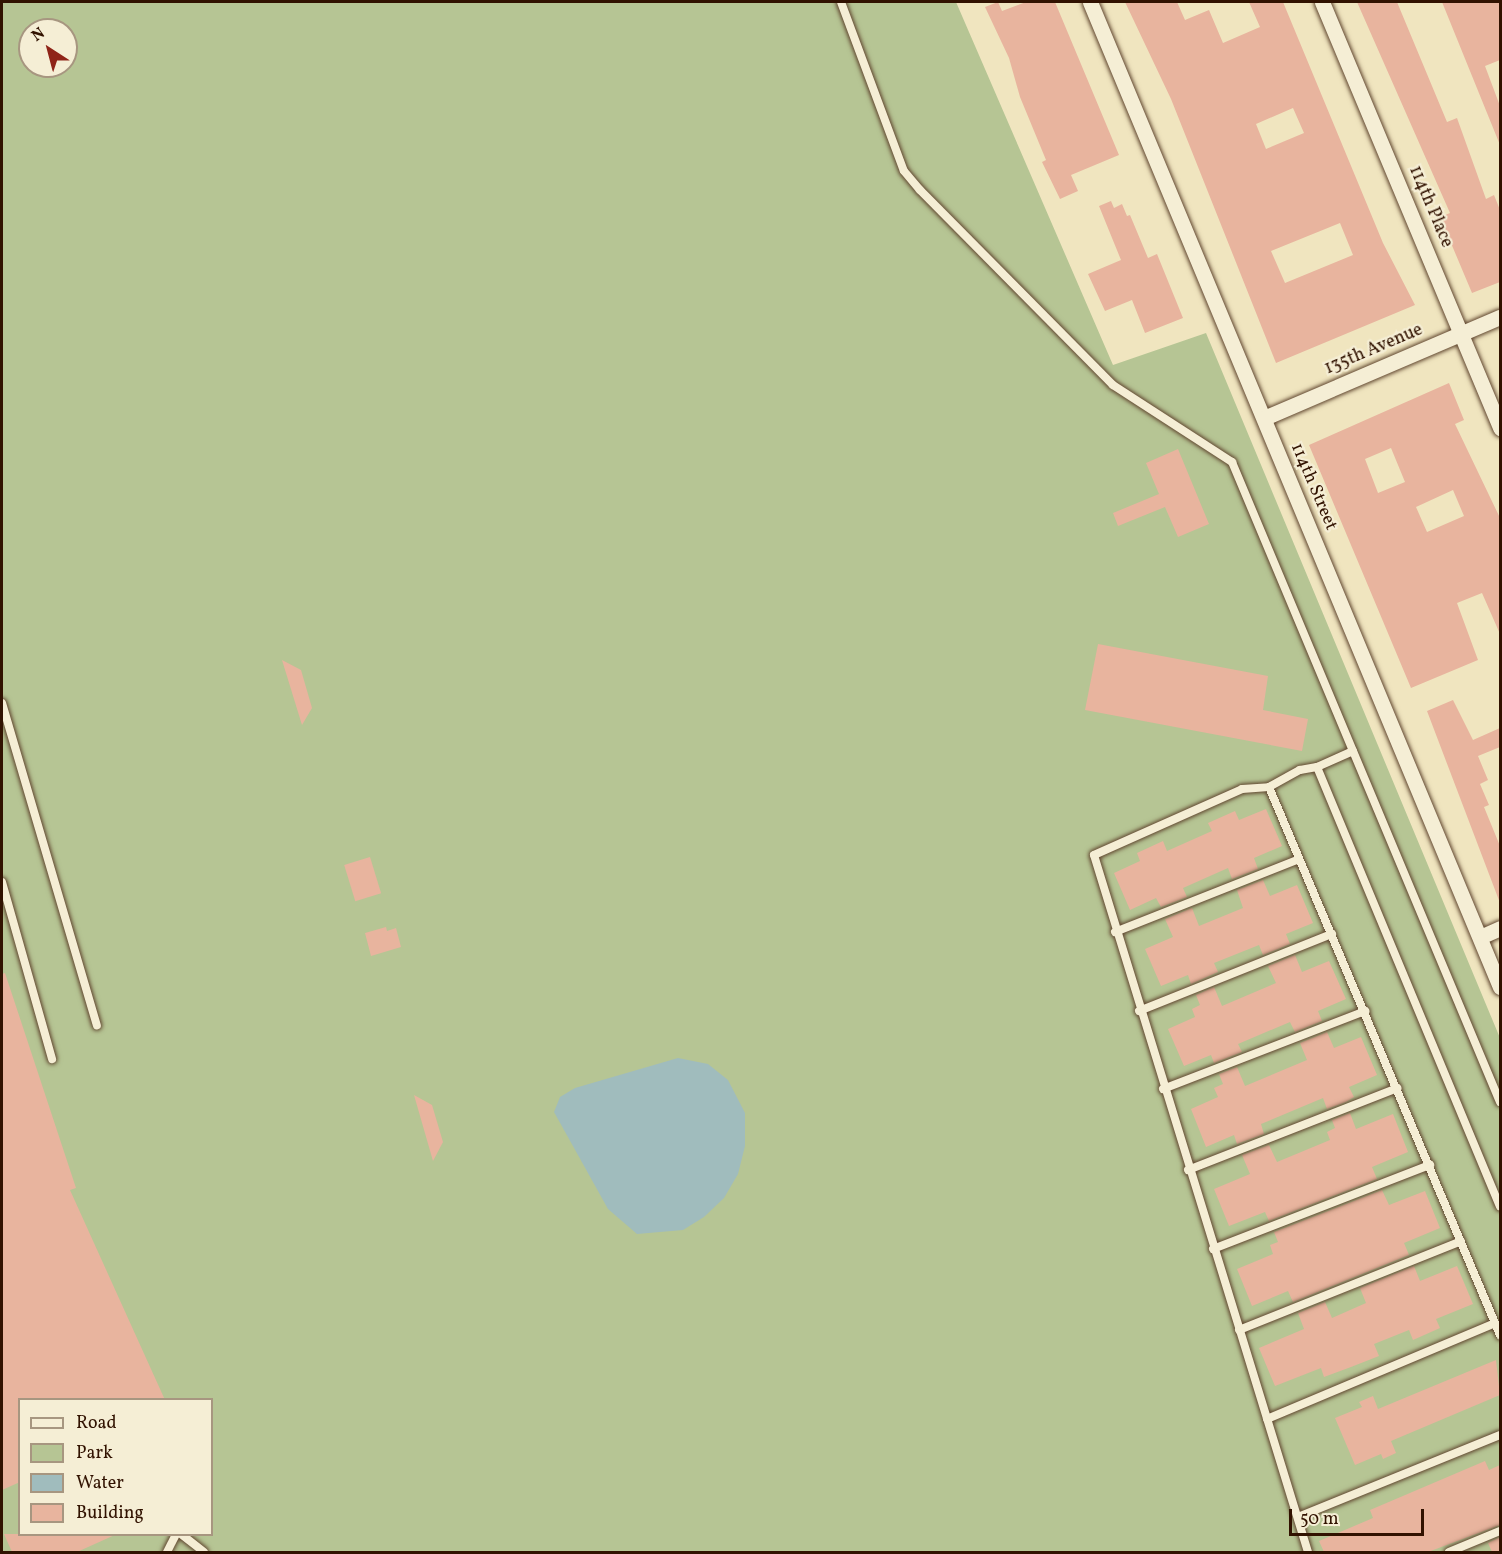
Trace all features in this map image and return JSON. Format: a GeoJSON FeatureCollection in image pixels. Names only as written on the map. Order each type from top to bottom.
{"type":"FeatureCollection","features":[{"type":"Feature","properties":{"kind":"street","name":"114th Street"},"geometry":{"type":"LineString","coordinates":[[1090,2],[1500,987]]}},
{"type":"Feature","properties":{"kind":"street","name":"114th Place"},"geometry":{"type":"LineString","coordinates":[[1322,2],[1500,428]]}},
{"type":"Feature","properties":{"kind":"street","name":"135th Avenue"},"geometry":{"type":"LineString","coordinates":[[1264,418],[1500,317]]}},
{"type":"Feature","properties":{"kind":"street"},"geometry":{"type":"LineString","coordinates":[[1479,937],[1500,928]]}},
{"type":"Feature","properties":{"kind":"lane"},"geometry":{"type":"LineString","coordinates":[[841,2],[904,171],[920,190],[1113,385],[1232,462],[1500,1102]]}},
{"type":"Feature","properties":{"kind":"lane"},"geometry":{"type":"LineString","coordinates":[[2,703],[97,1024]]}},
{"type":"Feature","properties":{"kind":"lane"},"geometry":{"type":"LineString","coordinates":[[1308,1552],[1139,1011],[1094,855],[1242,789],[1269,787],[1300,770],[1317,767],[1353,752]]}},
{"type":"Feature","properties":{"kind":"lane"},"geometry":{"type":"LineString","coordinates":[[1317,767],[1500,1206]]}},
{"type":"Feature","properties":{"kind":"lane"},"geometry":{"type":"LineString","coordinates":[[1269,787],[1500,1335]]}},
{"type":"Feature","properties":{"kind":"lane"},"geometry":{"type":"LineString","coordinates":[[1115,932],[1299,859]]}},
{"type":"Feature","properties":{"kind":"lane"},"geometry":{"type":"LineString","coordinates":[[2,882],[52,1059]]}},
{"type":"Feature","properties":{"kind":"lane"},"geometry":{"type":"LineString","coordinates":[[1139,1011],[1332,934]]}},
{"type":"Feature","properties":{"kind":"lane"},"geometry":{"type":"LineString","coordinates":[[1163,1089],[1365,1011]]}},
{"type":"Feature","properties":{"kind":"lane"},"geometry":{"type":"LineString","coordinates":[[1188,1170],[1397,1088]]}},
{"type":"Feature","properties":{"kind":"lane"},"geometry":{"type":"LineString","coordinates":[[1213,1249],[1430,1166]]}},
{"type":"Feature","properties":{"kind":"lane"},"geometry":{"type":"LineString","coordinates":[[1239,1330],[1461,1241]]}},
{"type":"Feature","properties":{"kind":"lane"},"geometry":{"type":"LineString","coordinates":[[1267,1419],[1495,1323]]}},
{"type":"Feature","properties":{"kind":"lane"},"geometry":{"type":"LineString","coordinates":[[1298,1517],[1500,1435]]}},
{"type":"Feature","properties":{"kind":"lane"},"geometry":{"type":"LineString","coordinates":[[1449,1552],[1500,1531]]}},
{"type":"Feature","properties":{"kind":"lane"},"geometry":{"type":"LineString","coordinates":[[167,1552],[175,1536]]}},
{"type":"Feature","properties":{"kind":"lane"},"geometry":{"type":"LineString","coordinates":[[184,1536],[204,1552]]}},
{"type":"Feature","properties":{"kind":"green space"},"geometry":{"type":"Polygon","coordinates":[[[2,2],[956,2],[1113,365],[1206,333],[1500,1038],[1500,1552],[2,1552],[2,2]]]}},
{"type":"Feature","properties":{"kind":"water"},"geometry":{"type":"Polygon","coordinates":[[[678,1058],[708,1064],[728,1080],[745,1113],[745,1146],[738,1174],[724,1198],[704,1217],[683,1230],[637,1234],[608,1209],[554,1112],[560,1097],[575,1088],[678,1058]]]}},
{"type":"Feature","properties":{"kind":"building"},"geometry":{"type":"Polygon","coordinates":[[[998,2],[1002,11],[1026,2],[1055,2],[1119,155],[1071,175],[1078,191],[1060,199],[1042,162],[1046,160],[1020,97],[1009,58],[985,7],[998,2]]]}},
{"type":"Feature","properties":{"kind":"building"},"geometry":{"type":"Polygon","coordinates":[[[1125,2],[1177,2],[1185,20],[1209,10],[1223,43],[1260,27],[1249,2],[1283,2],[1383,243],[1415,305],[1276,363],[1171,99],[1125,2]],[[1293,108],[1256,124],[1266,149],[1304,133],[1293,108]],[[1340,223],[1271,251],[1285,283],[1353,255],[1340,223]]]}},
{"type":"Feature","properties":{"kind":"building"},"geometry":{"type":"Polygon","coordinates":[[[1357,2],[1397,2],[1447,122],[1457,118],[1486,199],[1494,195],[1500,210],[1500,282],[1472,293],[1440,217],[1450,213],[1357,2]]]}},
{"type":"Feature","properties":{"kind":"building"},"geometry":{"type":"Polygon","coordinates":[[[1442,2],[1500,2],[1500,60],[1485,66],[1500,106],[1500,145],[1442,2]]]}},
{"type":"Feature","properties":{"kind":"building"},"geometry":{"type":"Polygon","coordinates":[[[1111,201],[1114,208],[1122,204],[1127,216],[1130,215],[1148,258],[1157,254],[1183,318],[1145,333],[1132,300],[1105,311],[1088,274],[1121,260],[1099,206],[1111,201]]]}},
{"type":"Feature","properties":{"kind":"building"},"geometry":{"type":"Polygon","coordinates":[[[1449,383],[1464,420],[1455,424],[1500,518],[1500,634],[1482,593],[1457,603],[1478,660],[1411,688],[1309,445],[1449,383]],[[1391,448],[1365,459],[1378,493],[1405,482],[1391,448]],[[1453,490],[1416,507],[1427,532],[1464,516],[1453,490]]]}},
{"type":"Feature","properties":{"kind":"building"},"geometry":{"type":"Polygon","coordinates":[[[1178,449],[1209,524],[1178,537],[1165,507],[1118,526],[1113,513],[1159,494],[1146,463],[1178,449]]]}},
{"type":"Feature","properties":{"kind":"building"},"geometry":{"type":"Polygon","coordinates":[[[1098,644],[1268,676],[1263,710],[1308,719],[1302,751],[1085,710],[1098,644]]]}},
{"type":"Feature","properties":{"kind":"building"},"geometry":{"type":"Polygon","coordinates":[[[282,660],[301,670],[312,708],[302,725],[282,660]]]}},
{"type":"Feature","properties":{"kind":"building"},"geometry":{"type":"Polygon","coordinates":[[[1453,700],[1473,740],[1500,728],[1500,747],[1478,756],[1488,780],[1480,784],[1489,805],[1484,807],[1500,846],[1500,903],[1427,711],[1453,700]]]}},
{"type":"Feature","properties":{"kind":"building"},"geometry":{"type":"Polygon","coordinates":[[[1266,809],[1282,846],[1254,858],[1258,869],[1232,879],[1228,868],[1183,888],[1187,897],[1161,907],[1156,898],[1130,910],[1114,873],[1140,861],[1137,853],[1163,841],[1167,851],[1212,831],[1208,823],[1235,811],[1239,820],[1266,809]]]}},
{"type":"Feature","properties":{"kind":"building"},"geometry":{"type":"Polygon","coordinates":[[[370,857],[381,893],[355,901],[344,865],[370,857]]]}},
{"type":"Feature","properties":{"kind":"building"},"geometry":{"type":"Polygon","coordinates":[[[1263,880],[1270,896],[1297,885],[1313,923],[1286,934],[1290,944],[1263,955],[1259,945],[1214,963],[1218,972],[1191,984],[1188,975],[1161,986],[1145,949],[1173,937],[1165,919],[1192,908],[1199,926],[1243,908],[1237,890],[1263,880]]]}},
{"type":"Feature","properties":{"kind":"building"},"geometry":{"type":"Polygon","coordinates":[[[386,927],[387,931],[396,928],[401,947],[371,956],[365,933],[386,927]]]}},
{"type":"Feature","properties":{"kind":"building"},"geometry":{"type":"Polygon","coordinates":[[[1295,955],[1302,972],[1329,961],[1346,999],[1318,1011],[1322,1021],[1295,1032],[1290,1022],[1238,1044],[1242,1052],[1214,1063],[1211,1055],[1184,1066],[1168,1029],[1195,1017],[1192,1009],[1200,1005],[1196,995],[1214,987],[1222,1006],[1276,983],[1268,966],[1295,955]]]}},
{"type":"Feature","properties":{"kind":"building"},"geometry":{"type":"Polygon","coordinates":[[[5,973],[76,1188],[70,1190],[164,1398],[18,1398],[18,1483],[2,1490],[2,974],[5,973]]]}},
{"type":"Feature","properties":{"kind":"building"},"geometry":{"type":"Polygon","coordinates":[[[1327,1032],[1334,1048],[1361,1037],[1377,1075],[1349,1087],[1354,1097],[1346,1102],[1327,1109],[1323,1098],[1261,1124],[1264,1134],[1237,1144],[1234,1135],[1206,1147],[1191,1109],[1218,1097],[1214,1088],[1223,1084],[1219,1074],[1237,1067],[1245,1086],[1307,1060],[1300,1043],[1327,1032]]]}},
{"type":"Feature","properties":{"kind":"building"},"geometry":{"type":"Polygon","coordinates":[[[414,1095],[432,1105],[443,1142],[433,1161],[414,1095]]]}},
{"type":"Feature","properties":{"kind":"building"},"geometry":{"type":"Polygon","coordinates":[[[1350,1113],[1356,1129],[1393,1114],[1408,1152],[1372,1167],[1377,1179],[1269,1221],[1265,1212],[1229,1226],[1214,1189],[1250,1174],[1242,1155],[1269,1145],[1277,1162],[1330,1140],[1327,1132],[1335,1128],[1332,1120],[1350,1113]]]}},
{"type":"Feature","properties":{"kind":"building"},"geometry":{"type":"Polygon","coordinates":[[[1382,1190],[1389,1205],[1425,1191],[1440,1228],[1404,1243],[1409,1255],[1293,1302],[1288,1291],[1252,1306],[1237,1269],[1273,1254],[1270,1245],[1278,1242],[1274,1232],[1382,1190]]]}},
{"type":"Feature","properties":{"kind":"building"},"geometry":{"type":"Polygon","coordinates":[[[1414,1266],[1420,1281],[1457,1266],[1473,1304],[1436,1319],[1440,1328],[1413,1340],[1409,1330],[1374,1344],[1379,1356],[1324,1377],[1321,1368],[1275,1386],[1259,1348],[1304,1329],[1298,1313],[1325,1302],[1332,1318],[1366,1303],[1360,1288],[1414,1266]]]}},
{"type":"Feature","properties":{"kind":"building"},"geometry":{"type":"Polygon","coordinates":[[[1496,1360],[1500,1395],[1391,1441],[1396,1453],[1383,1459],[1381,1454],[1355,1465],[1335,1418],[1362,1407],[1359,1402],[1373,1396],[1378,1409],[1496,1360]]]}},
{"type":"Feature","properties":{"kind":"building"},"geometry":{"type":"Polygon","coordinates":[[[1485,1461],[1489,1470],[1500,1465],[1500,1525],[1428,1552],[1324,1552],[1319,1541],[1373,1518],[1370,1510],[1485,1461]]]}},
{"type":"Feature","properties":{"kind":"building"},"geometry":{"type":"Polygon","coordinates":[[[4,1534],[113,1536],[77,1552],[12,1552],[4,1534]]]}},
{"type":"Feature","properties":{"kind":"building"},"geometry":{"type":"Polygon","coordinates":[[[1500,1537],[1500,1552],[1492,1552],[1488,1543],[1500,1537]]]}}]}
